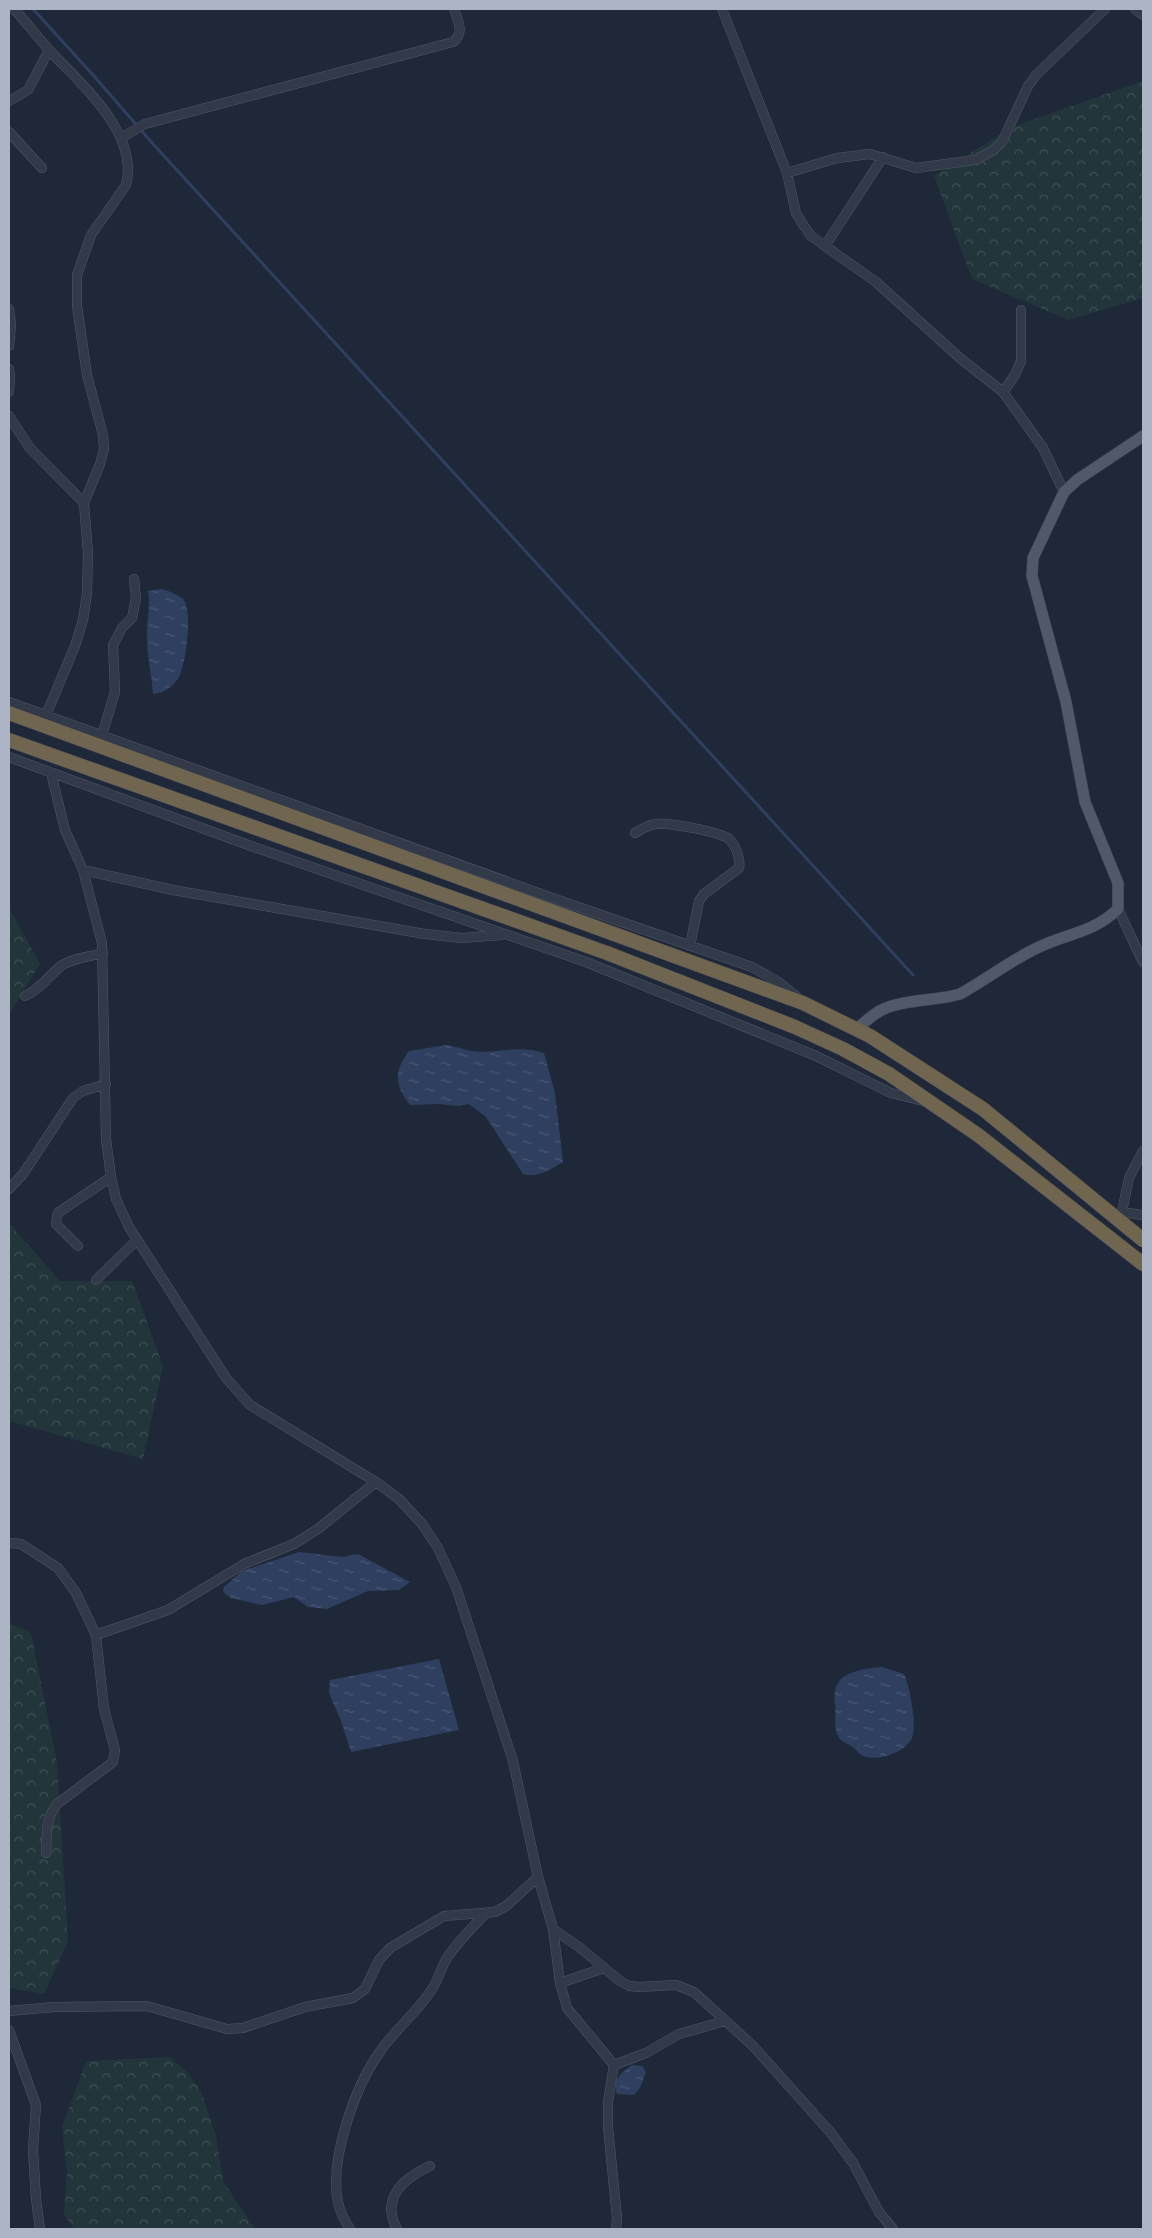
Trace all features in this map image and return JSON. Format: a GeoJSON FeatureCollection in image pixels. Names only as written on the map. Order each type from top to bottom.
{"type":"FeatureCollection","features":[{"type":"Feature","properties":{"kind":"highway"},"geometry":{"type":"LineString","coordinates":[[9,713],[803,1002],[857,1028],[916,1064],[983,1109],[1121,1216],[1143,1240]]}},
{"type":"Feature","properties":{"kind":"highway"},"geometry":{"type":"LineString","coordinates":[[9,740],[607,953],[795,1027],[843,1048],[889,1074],[978,1135],[1143,1264]]}},
{"type":"Feature","properties":{"kind":"main road"},"geometry":{"type":"LineString","coordinates":[[857,1028],[885,1008],[960,994],[1041,946],[1091,928],[1106,920],[1118,908],[1118,883],[1085,802],[1066,702],[1032,576],[1033,558],[1064,492],[1078,480],[1143,436]]}},
{"type":"Feature","properties":{"kind":"street"},"geometry":{"type":"LineString","coordinates":[[14,9],[49,50],[103,107],[121,138],[128,165],[126,185],[91,235],[77,275],[77,306],[87,375],[103,435],[104,450],[84,503],[88,553],[87,593],[83,620],[75,646],[46,715]]}},
{"type":"Feature","properties":{"kind":"street"},"geometry":{"type":"LineString","coordinates":[[121,138],[146,124],[453,42],[458,38],[460,31],[454,9]]}},
{"type":"Feature","properties":{"kind":"street"},"geometry":{"type":"LineString","coordinates":[[722,9],[787,173],[796,213],[811,236],[876,282],[961,359],[1003,392],[1043,448],[1064,492]]}},
{"type":"Feature","properties":{"kind":"street"},"geometry":{"type":"LineString","coordinates":[[787,173],[837,158],[870,154],[916,168],[975,160],[992,151],[1002,142],[1028,86],[1036,75],[1105,9]]}},
{"type":"Feature","properties":{"kind":"street"},"geometry":{"type":"LineString","coordinates":[[1135,9],[1143,15]]}},
{"type":"Feature","properties":{"kind":"street"},"geometry":{"type":"LineString","coordinates":[[9,101],[28,90],[49,50]]}},
{"type":"Feature","properties":{"kind":"street"},"geometry":{"type":"LineString","coordinates":[[9,132],[42,168]]}},
{"type":"Feature","properties":{"kind":"street"},"geometry":{"type":"LineString","coordinates":[[825,246],[883,157]]}},
{"type":"Feature","properties":{"kind":"street"},"geometry":{"type":"LineString","coordinates":[[9,309],[11,325],[9,346]]}},
{"type":"Feature","properties":{"kind":"street"},"geometry":{"type":"LineString","coordinates":[[1003,392],[1015,375],[1021,361],[1021,310]]}},
{"type":"Feature","properties":{"kind":"street"},"geometry":{"type":"LineString","coordinates":[[9,369],[9,392]]}},
{"type":"Feature","properties":{"kind":"street"},"geometry":{"type":"LineString","coordinates":[[9,416],[29,447],[84,503]]}},
{"type":"Feature","properties":{"kind":"street"},"geometry":{"type":"LineString","coordinates":[[102,735],[115,692],[113,645],[122,628],[132,618],[136,598],[134,579]]}},
{"type":"Feature","properties":{"kind":"street"},"geometry":{"type":"LineString","coordinates":[[9,702],[765,973],[803,1002]]}},
{"type":"Feature","properties":{"kind":"street"},"geometry":{"type":"LineString","coordinates":[[9,757],[586,962],[757,1031],[836,1065],[891,1093],[933,1104]]}},
{"type":"Feature","properties":{"kind":"street"},"geometry":{"type":"LineString","coordinates":[[51,773],[65,830],[83,870],[102,943],[102,1032],[106,1084],[106,1139],[116,1200],[137,1240],[226,1378],[239,1395],[250,1405],[376,1482],[399,1499],[422,1524],[438,1548],[456,1587],[512,1761],[538,1877],[553,1929],[560,1983],[567,2008],[614,2065],[608,2102],[608,2127],[617,2218],[616,2229]]}},
{"type":"Feature","properties":{"kind":"street"},"geometry":{"type":"LineString","coordinates":[[635,833],[649,826],[667,824],[722,836],[732,842],[739,859],[739,868],[704,894],[699,901],[690,946]]}},
{"type":"Feature","properties":{"kind":"street"},"geometry":{"type":"LineString","coordinates":[[83,870],[173,890],[425,934],[462,938],[505,934]]}},
{"type":"Feature","properties":{"kind":"street"},"geometry":{"type":"LineString","coordinates":[[1118,908],[1143,962]]}},
{"type":"Feature","properties":{"kind":"street"},"geometry":{"type":"LineString","coordinates":[[25,996],[40,988],[62,966],[69,962],[103,954]]}},
{"type":"Feature","properties":{"kind":"street"},"geometry":{"type":"LineString","coordinates":[[9,1189],[23,1174],[78,1093],[106,1084]]}},
{"type":"Feature","properties":{"kind":"street"},"geometry":{"type":"LineString","coordinates":[[1143,1151],[1129,1178],[1121,1216],[1143,1215]]}},
{"type":"Feature","properties":{"kind":"street"},"geometry":{"type":"LineString","coordinates":[[78,1246],[56,1224],[57,1216],[59,1212],[111,1178]]}},
{"type":"Feature","properties":{"kind":"street"},"geometry":{"type":"LineString","coordinates":[[96,1280],[137,1240]]}},
{"type":"Feature","properties":{"kind":"street"},"geometry":{"type":"LineString","coordinates":[[96,1635],[168,1610],[244,1564],[294,1544],[318,1529],[376,1482]]}},
{"type":"Feature","properties":{"kind":"street"},"geometry":{"type":"LineString","coordinates":[[9,1543],[21,1544],[58,1568],[76,1593],[96,1635],[104,1709],[115,1750],[113,1762],[57,1804],[48,1821],[46,1853]]}},
{"type":"Feature","properties":{"kind":"street"},"geometry":{"type":"LineString","coordinates":[[9,2011],[54,2007],[146,2006],[227,2030],[242,2028],[305,2007],[353,1998],[365,1989],[379,1960],[390,1948],[444,1916],[485,1914],[506,1906],[538,1877]]}},
{"type":"Feature","properties":{"kind":"street"},"geometry":{"type":"LineString","coordinates":[[350,2229],[342,2216],[337,2200],[339,2155],[347,2120],[366,2074],[402,2023],[433,1988],[450,1953],[485,1914]]}},
{"type":"Feature","properties":{"kind":"street"},"geometry":{"type":"LineString","coordinates":[[553,1929],[629,1986],[666,1985],[686,1988],[694,1992],[753,2046],[831,2133],[853,2163],[879,2212],[893,2229]]}},
{"type":"Feature","properties":{"kind":"street"},"geometry":{"type":"LineString","coordinates":[[560,1983],[604,1968]]}},
{"type":"Feature","properties":{"kind":"street"},"geometry":{"type":"LineString","coordinates":[[614,2065],[646,2052],[679,2034],[725,2021]]}},
{"type":"Feature","properties":{"kind":"street"},"geometry":{"type":"LineString","coordinates":[[9,2030],[36,2105],[34,2150],[40,2229]]}},
{"type":"Feature","properties":{"kind":"street"},"geometry":{"type":"LineString","coordinates":[[397,2229],[392,2220],[390,2207],[395,2195],[403,2183],[413,2174],[430,2166]]}},
{"type":"Feature","properties":{"kind":"green space"},"geometry":{"type":"Polygon","coordinates":[[[1143,81],[1143,298],[1068,320],[972,279],[934,176],[1012,127],[1143,81]]]}},
{"type":"Feature","properties":{"kind":"green space"},"geometry":{"type":"Polygon","coordinates":[[[9,908],[40,964],[9,1015],[9,908]]]}},
{"type":"Feature","properties":{"kind":"green space"},"geometry":{"type":"Polygon","coordinates":[[[9,1223],[60,1281],[132,1281],[163,1366],[143,1459],[9,1421],[9,1223]]]}},
{"type":"Feature","properties":{"kind":"green space"},"geometry":{"type":"Polygon","coordinates":[[[9,1623],[31,1633],[57,1763],[68,1941],[44,1994],[9,1988],[9,1623]]]}},
{"type":"Feature","properties":{"kind":"green space"},"geometry":{"type":"Polygon","coordinates":[[[170,2057],[187,2072],[201,2091],[216,2136],[223,2181],[255,2229],[75,2229],[64,2215],[67,2172],[62,2127],[86,2061],[170,2057]]]}},
{"type":"Feature","properties":{"kind":"water"},"geometry":{"type":"Polygon","coordinates":[[[162,589],[183,599],[188,614],[188,636],[178,679],[165,691],[153,694],[147,645],[148,591],[162,589]]]}},
{"type":"Feature","properties":{"kind":"water"},"geometry":{"type":"Polygon","coordinates":[[[447,1045],[478,1052],[521,1049],[544,1053],[555,1093],[563,1162],[539,1174],[523,1174],[486,1117],[469,1104],[458,1106],[439,1104],[410,1105],[401,1091],[398,1078],[404,1058],[409,1051],[447,1045]]]}},
{"type":"Feature","properties":{"kind":"water"},"geometry":{"type":"Polygon","coordinates":[[[299,1552],[342,1557],[358,1554],[410,1582],[399,1590],[368,1591],[327,1609],[308,1607],[294,1597],[262,1605],[231,1598],[223,1592],[224,1587],[242,1571],[299,1552]]]}},
{"type":"Feature","properties":{"kind":"water"},"geometry":{"type":"Polygon","coordinates":[[[439,1659],[459,1730],[351,1752],[329,1693],[330,1680],[439,1659]]]}},
{"type":"Feature","properties":{"kind":"water"},"geometry":{"type":"Polygon","coordinates":[[[881,1667],[904,1674],[909,1688],[914,1727],[911,1740],[902,1749],[891,1755],[872,1758],[860,1754],[838,1736],[836,1730],[835,1693],[841,1679],[848,1675],[881,1667]]]}},
{"type":"Feature","properties":{"kind":"water"},"geometry":{"type":"Polygon","coordinates":[[[632,2065],[642,2066],[646,2072],[640,2088],[634,2095],[617,2094],[616,2084],[618,2077],[632,2065]]]}},
{"type":"Feature","properties":{"kind":"waterway"},"geometry":{"type":"LineString","coordinates":[[33,9],[154,145],[913,975]]}}]}
